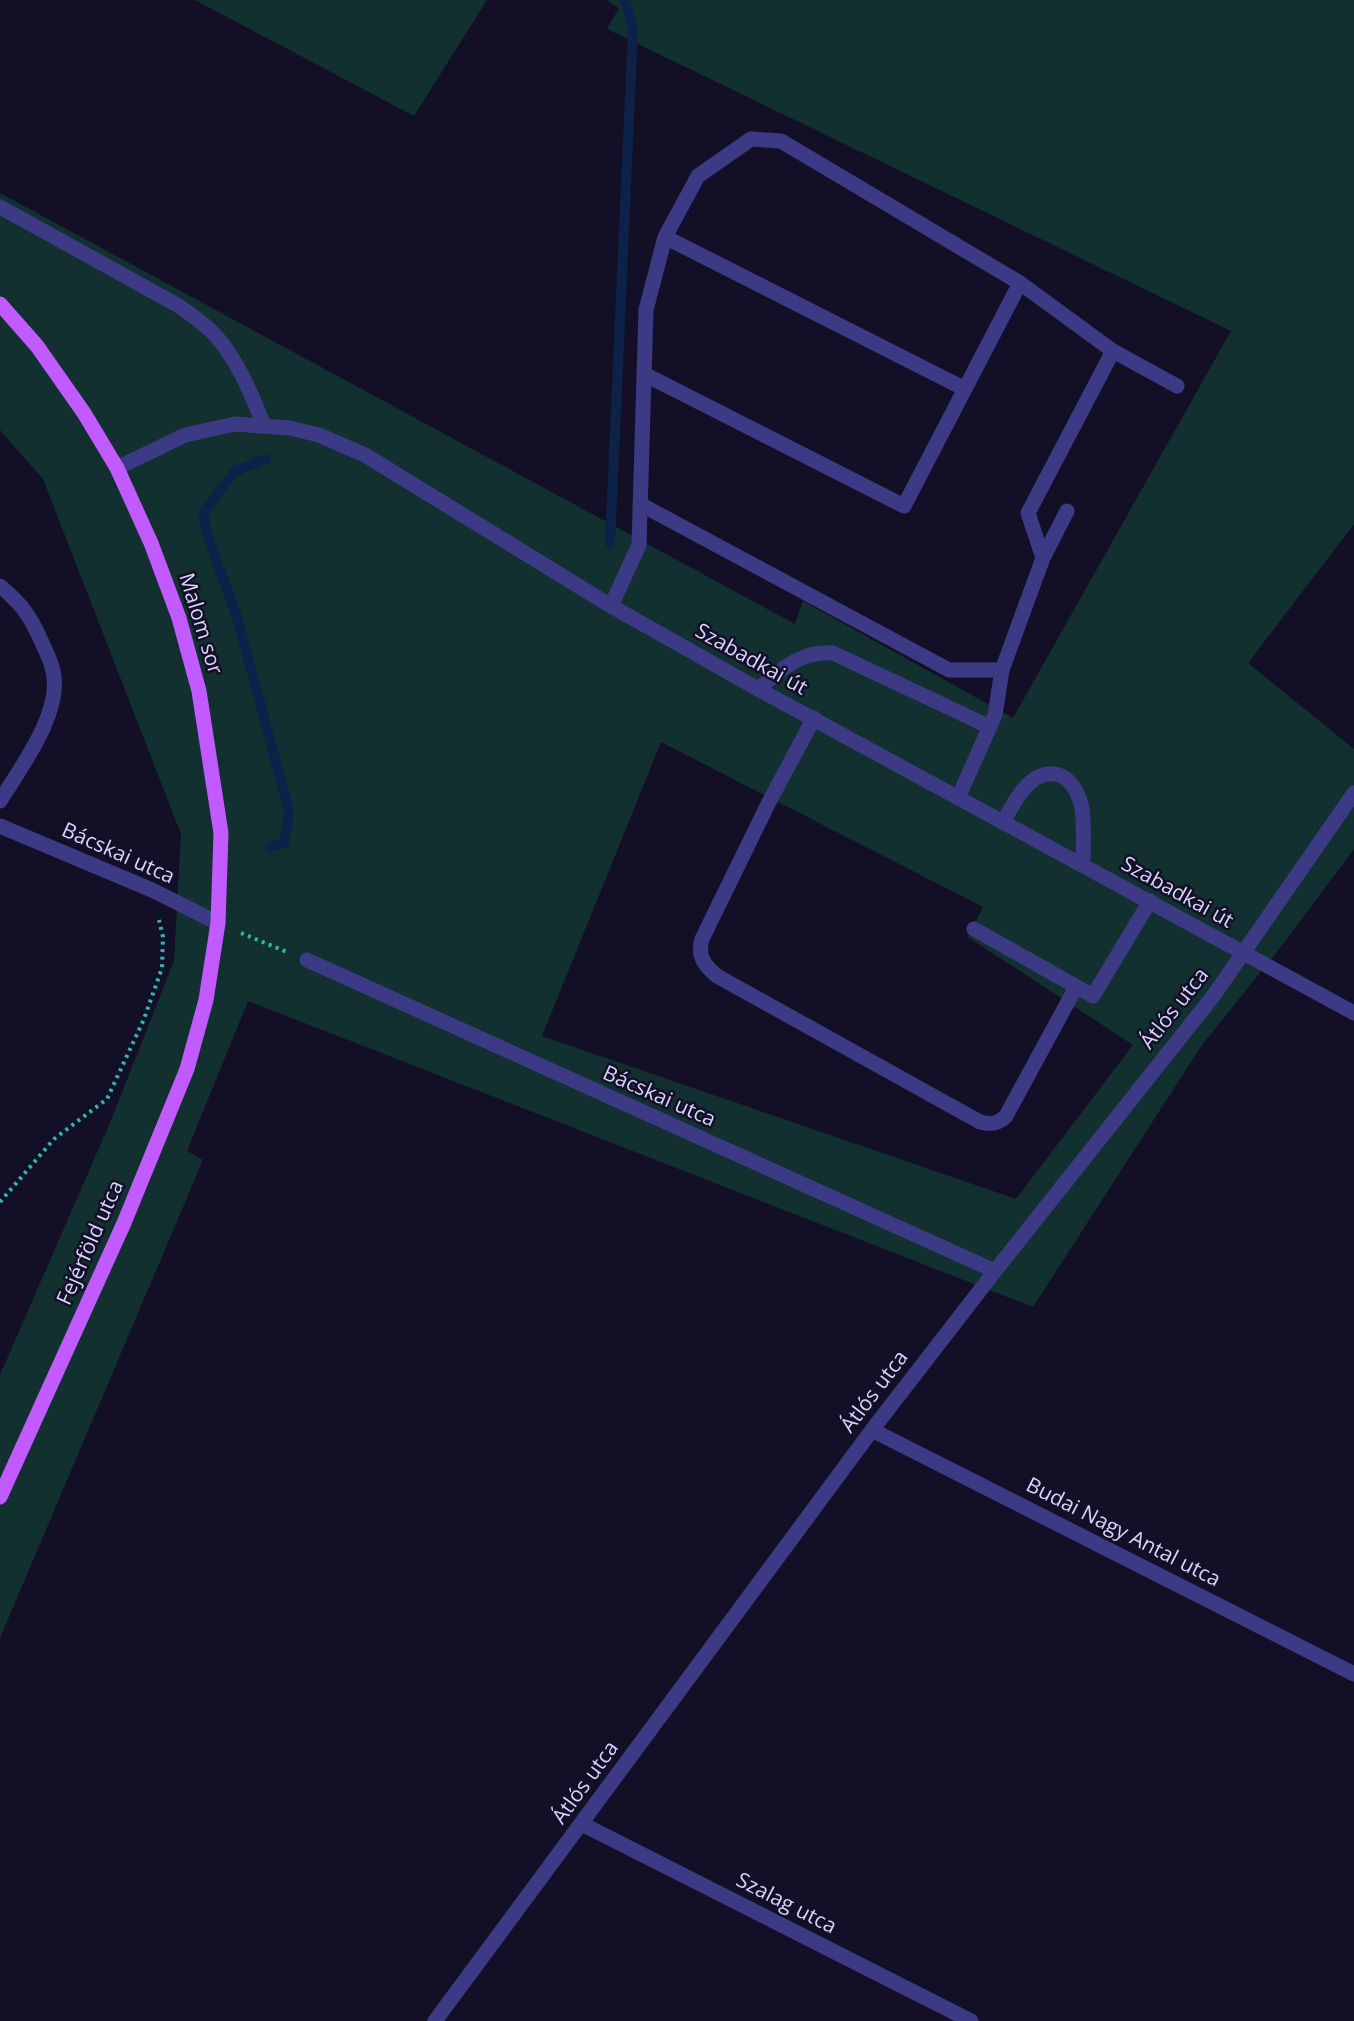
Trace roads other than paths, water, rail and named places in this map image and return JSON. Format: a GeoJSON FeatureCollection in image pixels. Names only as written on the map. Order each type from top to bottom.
{"type":"FeatureCollection","features":[{"type":"Feature","properties":{"kind":"main road","name":"Malom sor"},"geometry":{"type":"LineString","coordinates":[[0,304],[37,346],[84,413],[117,468],[151,543],[179,618],[199,691],[221,834],[218,923],[206,1000]]}},
{"type":"Feature","properties":{"kind":"main road","name":"Fejérföld utca"},"geometry":{"type":"LineString","coordinates":[[0,1497],[124,1223],[187,1069],[206,1000]]}},
{"type":"Feature","properties":{"kind":"street"},"geometry":{"type":"LineString","coordinates":[[611,606],[639,545],[646,310],[665,237],[698,176],[751,139],[781,141],[1020,283],[1113,351],[1177,386]]}},
{"type":"Feature","properties":{"kind":"street"},"geometry":{"type":"LineString","coordinates":[[0,207],[179,306],[200,321],[215,335],[244,378],[264,424]]}},
{"type":"Feature","properties":{"kind":"street"},"geometry":{"type":"LineString","coordinates":[[665,237],[965,389]]}},
{"type":"Feature","properties":{"kind":"street"},"geometry":{"type":"LineString","coordinates":[[644,374],[904,506],[1020,283]]}},
{"type":"Feature","properties":{"kind":"street"},"geometry":{"type":"LineString","coordinates":[[1042,558],[1028,513],[1113,351]]}},
{"type":"Feature","properties":{"kind":"street","name":"Szabadkai út"},"geometry":{"type":"LineString","coordinates":[[117,468],[185,435],[235,424],[264,424],[290,428],[319,435],[365,455],[611,606],[758,689],[1354,1013]]}},
{"type":"Feature","properties":{"kind":"street"},"geometry":{"type":"LineString","coordinates":[[640,504],[949,670],[1002,670]]}},
{"type":"Feature","properties":{"kind":"street"},"geometry":{"type":"LineString","coordinates":[[958,798],[995,715],[1002,670],[1042,558],[1067,511]]}},
{"type":"Feature","properties":{"kind":"street"},"geometry":{"type":"LineString","coordinates":[[0,586],[20,603],[34,624],[53,672],[54,693],[46,722],[0,801]]}},
{"type":"Feature","properties":{"kind":"street"},"geometry":{"type":"LineString","coordinates":[[758,689],[790,663],[819,652],[833,653],[990,727]]}},
{"type":"Feature","properties":{"kind":"street"},"geometry":{"type":"LineString","coordinates":[[814,718],[769,802],[702,939],[700,951],[704,965],[747,993],[987,1124],[998,1123],[1006,1116],[1076,987]]}},
{"type":"Feature","properties":{"kind":"street"},"geometry":{"type":"LineString","coordinates":[[1003,822],[1023,790],[1036,778],[1049,773],[1063,775],[1073,786],[1082,805],[1083,865]]}},
{"type":"Feature","properties":{"kind":"street","name":"Átlós utca"},"geometry":{"type":"LineString","coordinates":[[435,2021],[873,1430],[995,1271],[1214,995],[1354,793]]}},
{"type":"Feature","properties":{"kind":"street","name":"Bácskai utca"},"geometry":{"type":"LineString","coordinates":[[0,826],[152,890],[218,923]]}},
{"type":"Feature","properties":{"kind":"street"},"geometry":{"type":"LineString","coordinates":[[974,929],[1093,996],[1150,901]]}},
{"type":"Feature","properties":{"kind":"street","name":"Bácskai utca"},"geometry":{"type":"LineString","coordinates":[[307,960],[995,1271]]}},
{"type":"Feature","properties":{"kind":"street","name":"Budai Nagy Antal utca"},"geometry":{"type":"LineString","coordinates":[[873,1430],[1354,1674]]}},
{"type":"Feature","properties":{"kind":"street","name":"Szalag utca"},"geometry":{"type":"LineString","coordinates":[[582,1824],[970,2021]]}},
{"type":"Feature","properties":{"kind":"waterway"},"geometry":{"type":"LineString","coordinates":[[610,543],[633,29],[624,0]]}},
{"type":"Feature","properties":{"kind":"waterway"},"geometry":{"type":"LineString","coordinates":[[266,459],[235,471],[203,513],[207,534],[237,617],[289,811],[284,843],[270,847]]}}]}
